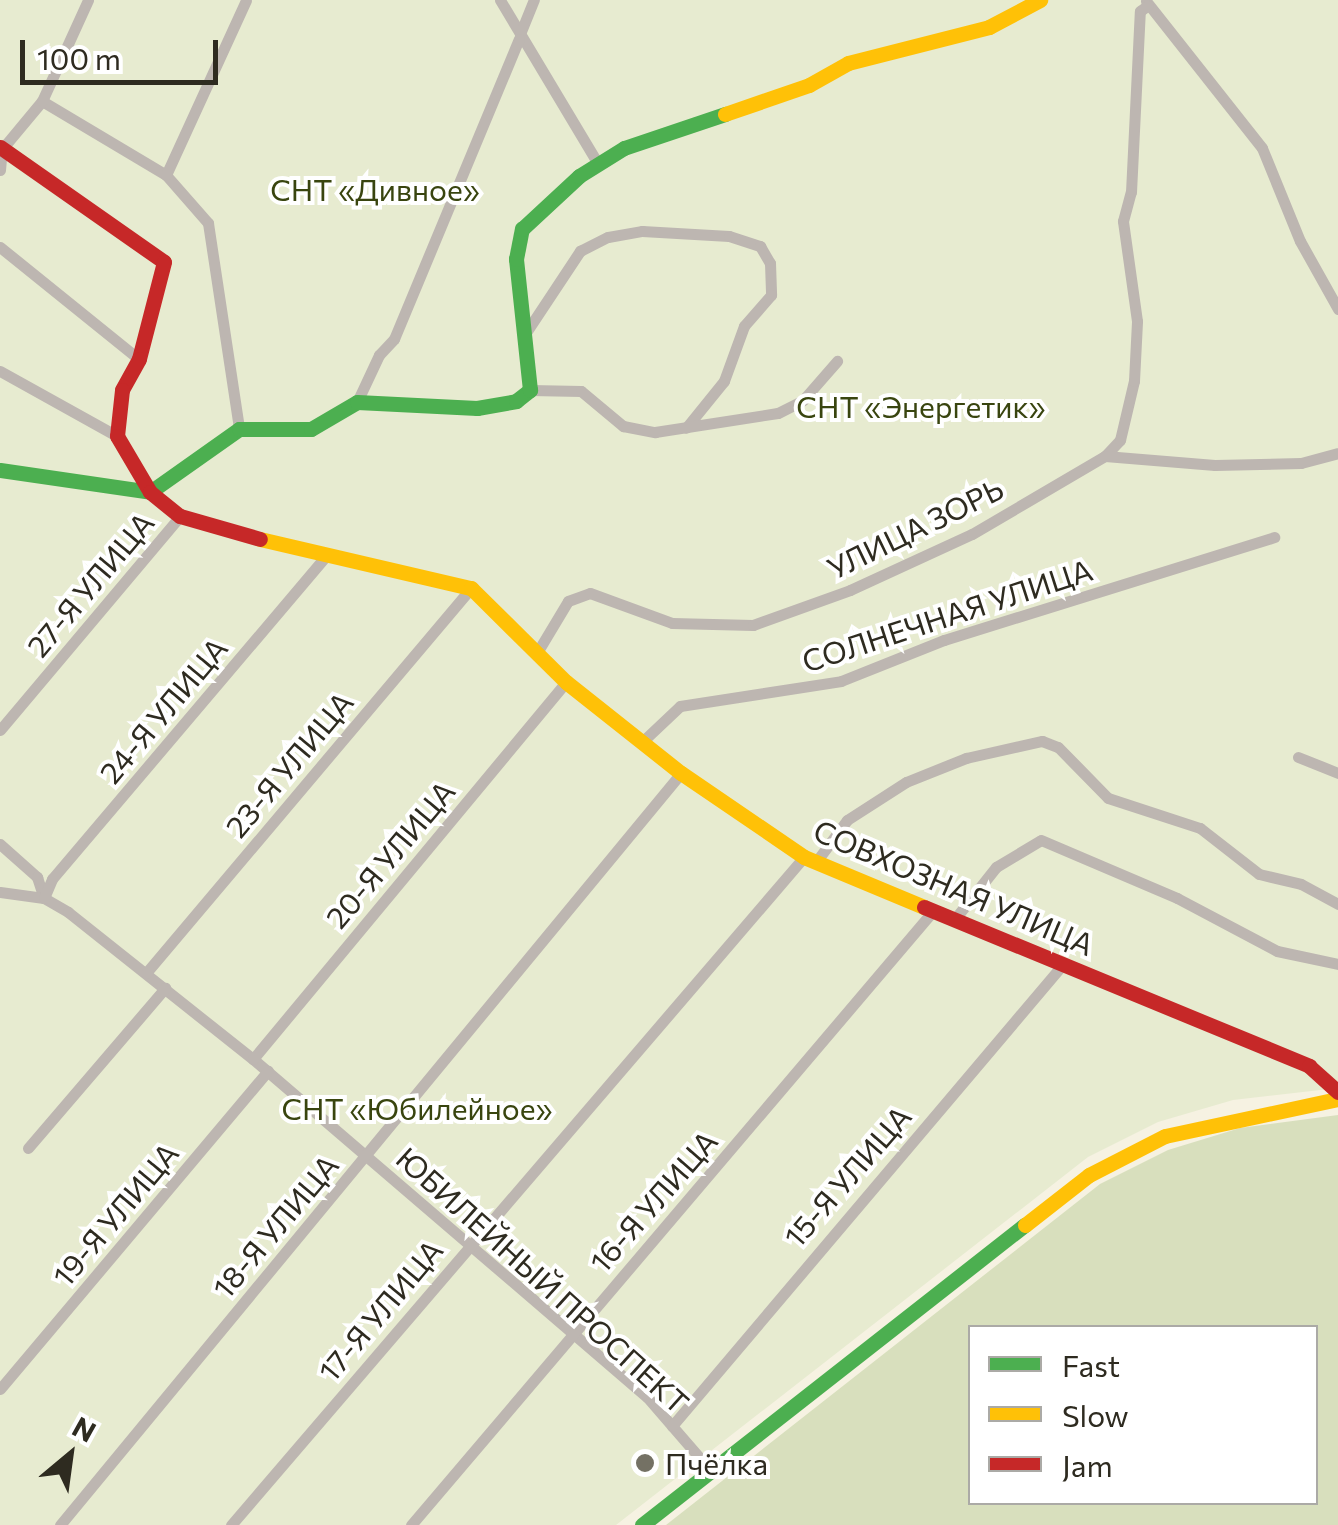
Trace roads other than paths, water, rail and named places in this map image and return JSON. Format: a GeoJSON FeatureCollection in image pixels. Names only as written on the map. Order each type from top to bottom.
{"type":"FeatureCollection","features":[{"type":"Feature","properties":{"kind":"street"},"geometry":{"type":"LineString","coordinates":[[0,170],[1,148],[42,101],[88,0]]}},
{"type":"Feature","properties":{"kind":"street"},"geometry":{"type":"LineString","coordinates":[[166,175],[246,0]]}},
{"type":"Feature","properties":{"kind":"street"},"geometry":{"type":"LineString","coordinates":[[500,0],[598,164]]}},
{"type":"Feature","properties":{"kind":"street"},"geometry":{"type":"LineString","coordinates":[[357,402],[379,354],[394,338],[534,0]]}},
{"type":"Feature","properties":{"kind":"street"},"geometry":{"type":"LineString","coordinates":[[530,390],[516,258],[522,229],[598,164],[624,148],[809,85],[848,63],[989,27],[1040,0]]}},
{"type":"Feature","properties":{"kind":"street"},"geometry":{"type":"LineString","coordinates":[[1105,456],[1120,440],[1134,380],[1137,321],[1122,221],[1131,192],[1140,11],[1147,3],[1262,148],[1300,241],[1338,308]]}},
{"type":"Feature","properties":{"kind":"street"},"geometry":{"type":"LineString","coordinates":[[42,101],[166,175],[208,223],[240,430]]}},
{"type":"Feature","properties":{"kind":"street"},"geometry":{"type":"LineString","coordinates":[[1,148],[164,262],[139,359],[122,390],[117,436]]}},
{"type":"Feature","properties":{"kind":"street"},"geometry":{"type":"LineString","coordinates":[[525,334],[580,251],[608,237],[642,231],[729,236],[760,246],[770,263],[771,295],[744,326],[724,382],[686,428]]}},
{"type":"Feature","properties":{"kind":"street"},"geometry":{"type":"LineString","coordinates":[[0,247],[139,359]]}},
{"type":"Feature","properties":{"kind":"street"},"geometry":{"type":"LineString","coordinates":[[0,470],[150,492],[240,430],[311,429],[357,402],[476,408],[516,400],[530,390],[581,391],[623,426],[686,428],[778,413],[803,400],[838,360]]}},
{"type":"Feature","properties":{"kind":"street"},"geometry":{"type":"LineString","coordinates":[[0,371],[117,436],[150,492],[180,516],[324,557],[471,588]]}},
{"type":"Feature","properties":{"kind":"street"},"geometry":{"type":"LineString","coordinates":[[1105,456],[1215,465],[1301,462],[1338,453]]}},
{"type":"Feature","properties":{"kind":"street","name":"УЛИЦА ЗОРЬ"},"geometry":{"type":"LineString","coordinates":[[538,651],[568,602],[590,593],[672,623],[753,625],[972,534],[1105,456]]}},
{"type":"Feature","properties":{"kind":"street","name":"27-Я УЛИЦА"},"geometry":{"type":"LineString","coordinates":[[0,730],[180,516]]}},
{"type":"Feature","properties":{"kind":"street","name":"СОЛНЕЧНАЯ УЛИЦА"},"geometry":{"type":"LineString","coordinates":[[643,741],[680,706],[842,681],[944,640],[1274,538]]}},
{"type":"Feature","properties":{"kind":"street","name":"24-Я УЛИЦА"},"geometry":{"type":"LineString","coordinates":[[44,898],[52,880],[324,557]]}},
{"type":"Feature","properties":{"kind":"street","name":"СОВХОЗНАЯ УЛИЦА"},"geometry":{"type":"LineString","coordinates":[[471,588],[566,682],[681,773],[810,859],[1309,1066],[1338,1095]]}},
{"type":"Feature","properties":{"kind":"street","name":"23-Я УЛИЦА"},"geometry":{"type":"LineString","coordinates":[[146,973],[471,588]]}},
{"type":"Feature","properties":{"kind":"street","name":"20-Я УЛИЦА"},"geometry":{"type":"LineString","coordinates":[[253,1059],[566,682]]}},
{"type":"Feature","properties":{"kind":"street","name":"17-Я УЛИЦА"},"geometry":{"type":"LineString","coordinates":[[231,1525],[468,1245],[810,859],[847,820],[906,782],[966,758],[1042,741],[1058,748],[1108,798],[1200,828],[1260,874],[1300,884],[1338,904]]}},
{"type":"Feature","properties":{"kind":"street"},"geometry":{"type":"LineString","coordinates":[[1298,756],[1338,773]]}},
{"type":"Feature","properties":{"kind":"street","name":"18-Я УЛИЦА"},"geometry":{"type":"LineString","coordinates":[[60,1525],[681,773]]}},
{"type":"Feature","properties":{"kind":"street"},"geometry":{"type":"LineString","coordinates":[[954,920],[996,867],[1041,840],[1177,898],[1277,951],[1338,964]]}},
{"type":"Feature","properties":{"kind":"street"},"geometry":{"type":"LineString","coordinates":[[0,844],[37,878],[44,898]]}},
{"type":"Feature","properties":{"kind":"street","name":"ЮБИЛЕЙНЫЙ ПРОСПЕКТ"},"geometry":{"type":"LineString","coordinates":[[0,892],[44,898],[268,1071],[572,1332],[672,1426],[711,1471]]}},
{"type":"Feature","properties":{"kind":"street","name":"16-Я УЛИЦА"},"geometry":{"type":"LineString","coordinates":[[411,1525],[934,911]]}},
{"type":"Feature","properties":{"kind":"street","name":"15-Я УЛИЦА"},"geometry":{"type":"LineString","coordinates":[[672,1426],[1064,963]]}},
{"type":"Feature","properties":{"kind":"street"},"geometry":{"type":"LineString","coordinates":[[28,1148],[165,988]]}},
{"type":"Feature","properties":{"kind":"street","name":"19-Я УЛИЦА"},"geometry":{"type":"LineString","coordinates":[[0,1389],[268,1071]]}},
{"type":"Feature","properties":{"kind":"street"},"geometry":{"type":"LineString","coordinates":[[642,1525],[1089,1175],[1165,1136],[1338,1095]]}},
{"type":"Feature","properties":{"kind":"place","name":"Пчёлка"},"geometry":{"type":"Point","coordinates":[645,1463]}},
{"type":"Feature","properties":{"kind":"park label","name":"СНТ «Дивное»"},"geometry":{"type":"Point","coordinates":[375,189]}},
{"type":"Feature","properties":{"kind":"park label","name":"СНТ «Энергетик»"},"geometry":{"type":"Point","coordinates":[921,406]}},
{"type":"Feature","properties":{"kind":"park label","name":"СНТ «Юбилейное»"},"geometry":{"type":"Point","coordinates":[417,1108]}}]}
